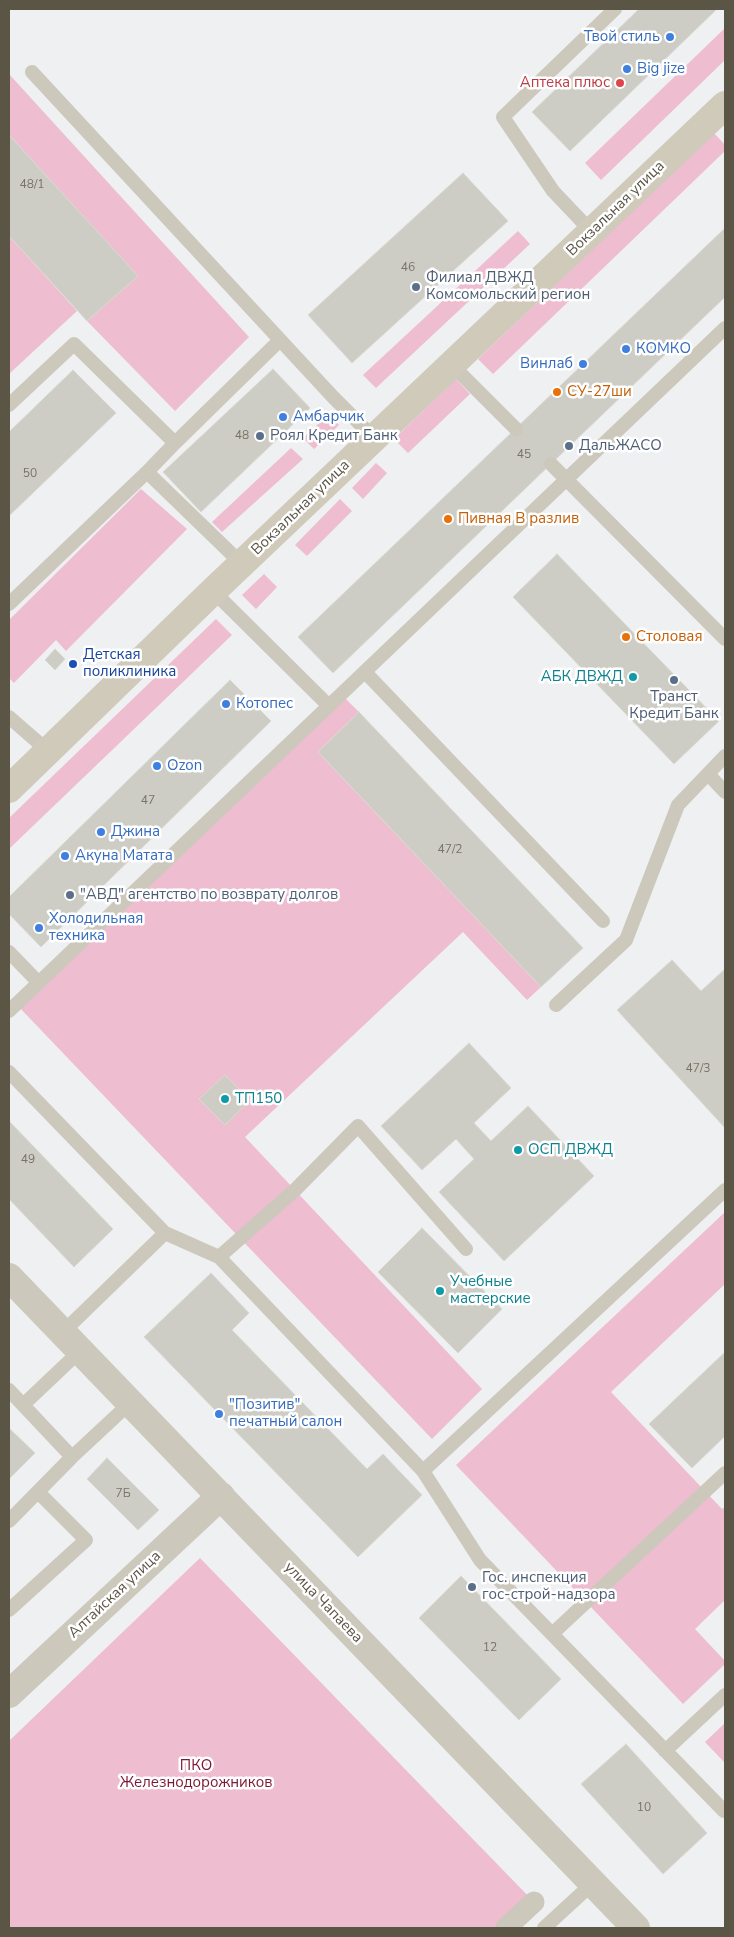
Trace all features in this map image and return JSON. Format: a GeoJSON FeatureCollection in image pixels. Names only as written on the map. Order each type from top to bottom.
{"type":"FeatureCollection","features":[{"type":"Feature","properties":{"kind":"main road","name":"Вокзальная улица"},"geometry":{"type":"LineString","coordinates":[[9,789],[374,438],[592,232],[723,112]]}},
{"type":"Feature","properties":{"kind":"street","name":"улица Чапаева"},"geometry":{"type":"LineString","coordinates":[[11,1285],[71,1342],[636,1928]]}},
{"type":"Feature","properties":{"kind":"street","name":"Алтайская улица"},"geometry":{"type":"LineString","coordinates":[[9,1694],[220,1496]]}},
{"type":"Feature","properties":{"kind":"street"},"geometry":{"type":"LineString","coordinates":[[506,1928],[534,1902]]}},
{"type":"Feature","properties":{"kind":"lane"},"geometry":{"type":"LineString","coordinates":[[592,232],[553,191],[503,117],[615,9]]}},
{"type":"Feature","properties":{"kind":"lane"},"geometry":{"type":"LineString","coordinates":[[32,72],[333,397],[374,438]]}},
{"type":"Feature","properties":{"kind":"lane"},"geometry":{"type":"LineString","coordinates":[[9,1011],[725,328]]}},
{"type":"Feature","properties":{"kind":"lane"},"geometry":{"type":"LineString","coordinates":[[9,604],[147,472],[280,340]]}},
{"type":"Feature","properties":{"kind":"lane"},"geometry":{"type":"LineString","coordinates":[[9,406],[74,344],[175,443]]}},
{"type":"Feature","properties":{"kind":"lane"},"geometry":{"type":"LineString","coordinates":[[452,365],[516,428]]}},
{"type":"Feature","properties":{"kind":"lane"},"geometry":{"type":"LineString","coordinates":[[551,464],[725,638]]}},
{"type":"Feature","properties":{"kind":"lane"},"geometry":{"type":"LineString","coordinates":[[147,472],[242,564]]}},
{"type":"Feature","properties":{"kind":"lane"},"geometry":{"type":"LineString","coordinates":[[213,591],[329,706]]}},
{"type":"Feature","properties":{"kind":"lane"},"geometry":{"type":"LineString","coordinates":[[365,672],[603,921]]}},
{"type":"Feature","properties":{"kind":"lane"},"geometry":{"type":"LineString","coordinates":[[9,717],[48,751]]}},
{"type":"Feature","properties":{"kind":"lane"},"geometry":{"type":"LineString","coordinates":[[556,1005],[626,940],[678,805],[725,756]]}},
{"type":"Feature","properties":{"kind":"lane"},"geometry":{"type":"LineString","coordinates":[[708,774],[725,792]]}},
{"type":"Feature","properties":{"kind":"lane"},"geometry":{"type":"LineString","coordinates":[[9,952],[39,983]]}},
{"type":"Feature","properties":{"kind":"lane"},"geometry":{"type":"LineString","coordinates":[[9,1072],[165,1233],[219,1257],[423,1470],[480,1560],[724,1811]]}},
{"type":"Feature","properties":{"kind":"lane"},"geometry":{"type":"LineString","coordinates":[[219,1257],[295,1190],[358,1126],[466,1248]]}},
{"type":"Feature","properties":{"kind":"lane"},"geometry":{"type":"LineString","coordinates":[[423,1470],[725,1190]]}},
{"type":"Feature","properties":{"kind":"lane"},"geometry":{"type":"LineString","coordinates":[[22,1405],[71,1342],[165,1233]]}},
{"type":"Feature","properties":{"kind":"lane"},"geometry":{"type":"LineString","coordinates":[[9,1390],[72,1457]]}},
{"type":"Feature","properties":{"kind":"lane"},"geometry":{"type":"LineString","coordinates":[[9,1521],[72,1457],[130,1403]]}},
{"type":"Feature","properties":{"kind":"lane"},"geometry":{"type":"LineString","coordinates":[[552,1634],[725,1473]]}},
{"type":"Feature","properties":{"kind":"lane"},"geometry":{"type":"LineString","coordinates":[[9,1610],[86,1540],[38,1492]]}},
{"type":"Feature","properties":{"kind":"lane"},"geometry":{"type":"LineString","coordinates":[[665,1751],[725,1695]]}},
{"type":"Feature","properties":{"kind":"lane"},"geometry":{"type":"LineString","coordinates":[[544,1928],[593,1883]]}},
{"type":"Feature","properties":{"kind":"green space"},"geometry":{"type":"Polygon","coordinates":[[[725,28],[725,60],[601,180],[585,163],[725,28]]]}},
{"type":"Feature","properties":{"kind":"green space"},"geometry":{"type":"Polygon","coordinates":[[[9,74],[249,337],[175,411],[87,321],[137,276],[9,135],[9,74]]]}},
{"type":"Feature","properties":{"kind":"green space"},"geometry":{"type":"Polygon","coordinates":[[[714,133],[725,145],[725,151],[493,374],[478,359],[714,133]]]}},
{"type":"Feature","properties":{"kind":"green space"},"geometry":{"type":"Polygon","coordinates":[[[518,231],[530,244],[376,388],[363,375],[518,231]]]}},
{"type":"Feature","properties":{"kind":"green space"},"geometry":{"type":"Polygon","coordinates":[[[9,236],[77,311],[9,374],[9,236]]]}},
{"type":"Feature","properties":{"kind":"green space"},"geometry":{"type":"Polygon","coordinates":[[[456,379],[470,394],[408,453],[394,439],[456,379]]]}},
{"type":"Feature","properties":{"kind":"green space"},"geometry":{"type":"Polygon","coordinates":[[[329,414],[339,425],[314,449],[303,438],[329,414]]]}},
{"type":"Feature","properties":{"kind":"green space"},"geometry":{"type":"Polygon","coordinates":[[[291,448],[303,459],[222,532],[212,522],[291,448]]]}},
{"type":"Feature","properties":{"kind":"green space"},"geometry":{"type":"Polygon","coordinates":[[[376,463],[387,473],[363,499],[352,488],[376,463]]]}},
{"type":"Feature","properties":{"kind":"green space"},"geometry":{"type":"Polygon","coordinates":[[[141,489],[187,529],[66,651],[56,640],[14,683],[9,678],[9,620],[141,489]]]}},
{"type":"Feature","properties":{"kind":"green space"},"geometry":{"type":"Polygon","coordinates":[[[340,499],[352,511],[307,556],[295,545],[340,499]]]}},
{"type":"Feature","properties":{"kind":"green space"},"geometry":{"type":"Polygon","coordinates":[[[264,574],[277,587],[256,609],[242,595],[264,574]]]}},
{"type":"Feature","properties":{"kind":"green space"},"geometry":{"type":"Polygon","coordinates":[[[216,619],[232,635],[9,849],[9,818],[216,619]]]}},
{"type":"Feature","properties":{"kind":"green space"},"geometry":{"type":"Polygon","coordinates":[[[345,698],[359,712],[318,752],[541,987],[527,1000],[463,932],[245,1137],[482,1389],[432,1439],[18,1006],[345,698]]]}},
{"type":"Feature","properties":{"kind":"green space"},"geometry":{"type":"Polygon","coordinates":[[[725,1212],[725,1284],[611,1392],[722,1509],[725,1507],[725,1600],[695,1629],[725,1661],[725,1664],[683,1704],[456,1465],[725,1212]]]}},
{"type":"Feature","properties":{"kind":"green space","name":"ПКО Железнодорожников"},"geometry":{"type":"Polygon","coordinates":[[[200,1558],[534,1902],[506,1928],[9,1928],[9,1741],[200,1558]]]}},
{"type":"Feature","properties":{"kind":"green space"},"geometry":{"type":"Polygon","coordinates":[[[725,1723],[725,1763],[705,1742],[725,1723]]]}},
{"type":"Feature","properties":{"kind":"building"},"geometry":{"type":"Polygon","coordinates":[[[639,9],[717,9],[570,151],[532,112],[639,9]]]}},
{"type":"Feature","properties":{"kind":"building"},"geometry":{"type":"Polygon","coordinates":[[[9,135],[138,276],[87,321],[9,236],[9,135]]]}},
{"type":"Feature","properties":{"kind":"building"},"geometry":{"type":"Polygon","coordinates":[[[463,173],[508,221],[352,363],[308,315],[463,173]]]}},
{"type":"Feature","properties":{"kind":"building"},"geometry":{"type":"Polygon","coordinates":[[[725,228],[725,297],[333,673],[298,637],[725,228]]]}},
{"type":"Feature","properties":{"kind":"building"},"geometry":{"type":"Polygon","coordinates":[[[273,369],[310,408],[201,512],[163,472],[273,369]]]}},
{"type":"Feature","properties":{"kind":"building"},"geometry":{"type":"Polygon","coordinates":[[[73,370],[116,413],[9,516],[9,432],[73,370]]]}},
{"type":"Feature","properties":{"kind":"building","name":"АБК ДВЖД"},"geometry":{"type":"Polygon","coordinates":[[[557,554],[719,721],[674,764],[513,597],[557,554]]]}},
{"type":"Feature","properties":{"kind":"building"},"geometry":{"type":"Polygon","coordinates":[[[55,649],[65,659],[55,670],[45,660],[55,649]]]}},
{"type":"Feature","properties":{"kind":"building"},"geometry":{"type":"Polygon","coordinates":[[[230,680],[271,721],[41,947],[9,914],[9,897],[230,680]]]}},
{"type":"Feature","properties":{"kind":"building"},"geometry":{"type":"Polygon","coordinates":[[[359,712],[583,948],[541,987],[318,752],[359,712]]]}},
{"type":"Feature","properties":{"kind":"building"},"geometry":{"type":"Polygon","coordinates":[[[672,960],[701,991],[725,969],[725,1128],[617,1010],[672,960]]]}},
{"type":"Feature","properties":{"kind":"building","name":"ОСП ДВЖД"},"geometry":{"type":"Polygon","coordinates":[[[469,1043],[511,1088],[474,1123],[491,1141],[528,1106],[594,1176],[504,1261],[439,1192],[474,1159],[456,1139],[422,1170],[381,1126],[469,1043]]]}},
{"type":"Feature","properties":{"kind":"building","name":"ТП150"},"geometry":{"type":"Polygon","coordinates":[[[225,1075],[250,1100],[225,1125],[199,1099],[225,1075]]]}},
{"type":"Feature","properties":{"kind":"building"},"geometry":{"type":"Polygon","coordinates":[[[9,1121],[113,1229],[74,1267],[9,1199],[9,1121]]]}},
{"type":"Feature","properties":{"kind":"building","name":"Учебные мастерские"},"geometry":{"type":"Polygon","coordinates":[[[422,1228],[502,1309],[458,1353],[378,1272],[422,1228]]]}},
{"type":"Feature","properties":{"kind":"building"},"geometry":{"type":"Polygon","coordinates":[[[211,1273],[249,1313],[232,1330],[367,1469],[383,1454],[422,1495],[358,1557],[144,1337],[211,1273]]]}},
{"type":"Feature","properties":{"kind":"building"},"geometry":{"type":"Polygon","coordinates":[[[725,1352],[725,1436],[692,1468],[649,1424],[725,1352]]]}},
{"type":"Feature","properties":{"kind":"building"},"geometry":{"type":"Polygon","coordinates":[[[9,1428],[35,1453],[9,1479],[9,1428]]]}},
{"type":"Feature","properties":{"kind":"building"},"geometry":{"type":"Polygon","coordinates":[[[107,1458],[159,1510],[138,1530],[87,1479],[107,1458]]]}},
{"type":"Feature","properties":{"kind":"building"},"geometry":{"type":"Polygon","coordinates":[[[461,1576],[561,1679],[519,1720],[419,1618],[461,1576]]]}},
{"type":"Feature","properties":{"kind":"building"},"geometry":{"type":"Polygon","coordinates":[[[626,1744],[707,1833],[663,1874],[581,1784],[626,1744]]]}},
{"type":"Feature","properties":{"kind":"place","name":"Твой стиль"},"geometry":{"type":"Point","coordinates":[670,37]}},
{"type":"Feature","properties":{"kind":"place","name":"Big jize"},"geometry":{"type":"Point","coordinates":[627,69]}},
{"type":"Feature","properties":{"kind":"place","name":"Аптека плюс"},"geometry":{"type":"Point","coordinates":[620,83]}},
{"type":"Feature","properties":{"kind":"place","name":"Филиал ДВЖД Комсомольский регион"},"geometry":{"type":"Point","coordinates":[416,287]}},
{"type":"Feature","properties":{"kind":"place","name":"КОМКО"},"geometry":{"type":"Point","coordinates":[626,349]}},
{"type":"Feature","properties":{"kind":"place","name":"Винлаб"},"geometry":{"type":"Point","coordinates":[583,364]}},
{"type":"Feature","properties":{"kind":"place","name":"СУ-27ши"},"geometry":{"type":"Point","coordinates":[557,392]}},
{"type":"Feature","properties":{"kind":"place","name":"Амбарчик"},"geometry":{"type":"Point","coordinates":[283,417]}},
{"type":"Feature","properties":{"kind":"place","name":"Роял Кредит Банк"},"geometry":{"type":"Point","coordinates":[260,436]}},
{"type":"Feature","properties":{"kind":"place","name":"ДальЖАСО"},"geometry":{"type":"Point","coordinates":[569,446]}},
{"type":"Feature","properties":{"kind":"place","name":"Пивная В разлив"},"geometry":{"type":"Point","coordinates":[448,519]}},
{"type":"Feature","properties":{"kind":"place","name":"Столовая"},"geometry":{"type":"Point","coordinates":[626,637]}},
{"type":"Feature","properties":{"kind":"place","name":"Детская поликлиника"},"geometry":{"type":"Point","coordinates":[73,664]}},
{"type":"Feature","properties":{"kind":"place","name":"АБК ДВЖД"},"geometry":{"type":"Point","coordinates":[633,677]}},
{"type":"Feature","properties":{"kind":"place","name":"Транст Кредит Банк"},"geometry":{"type":"Point","coordinates":[674,680]}},
{"type":"Feature","properties":{"kind":"place","name":"Котопес"},"geometry":{"type":"Point","coordinates":[226,704]}},
{"type":"Feature","properties":{"kind":"place","name":"Ozon"},"geometry":{"type":"Point","coordinates":[157,766]}},
{"type":"Feature","properties":{"kind":"place","name":"Джина"},"geometry":{"type":"Point","coordinates":[101,832]}},
{"type":"Feature","properties":{"kind":"place","name":"Акуна Матата"},"geometry":{"type":"Point","coordinates":[65,856]}},
{"type":"Feature","properties":{"kind":"place","name":"\"АВД\" агентство по возврату долгов"},"geometry":{"type":"Point","coordinates":[70,895]}},
{"type":"Feature","properties":{"kind":"place","name":"Холодильная техника"},"geometry":{"type":"Point","coordinates":[39,928]}},
{"type":"Feature","properties":{"kind":"place","name":"ТП150"},"geometry":{"type":"Point","coordinates":[225,1099]}},
{"type":"Feature","properties":{"kind":"place","name":"ОСП ДВЖД"},"geometry":{"type":"Point","coordinates":[518,1150]}},
{"type":"Feature","properties":{"kind":"place","name":"Учебные мастерские"},"geometry":{"type":"Point","coordinates":[440,1291]}},
{"type":"Feature","properties":{"kind":"place","name":"\"Позитив\" печатный салон"},"geometry":{"type":"Point","coordinates":[219,1414]}},
{"type":"Feature","properties":{"kind":"place","name":"Гос. инспекция гос-строй-надзора"},"geometry":{"type":"Point","coordinates":[472,1587]}}]}
